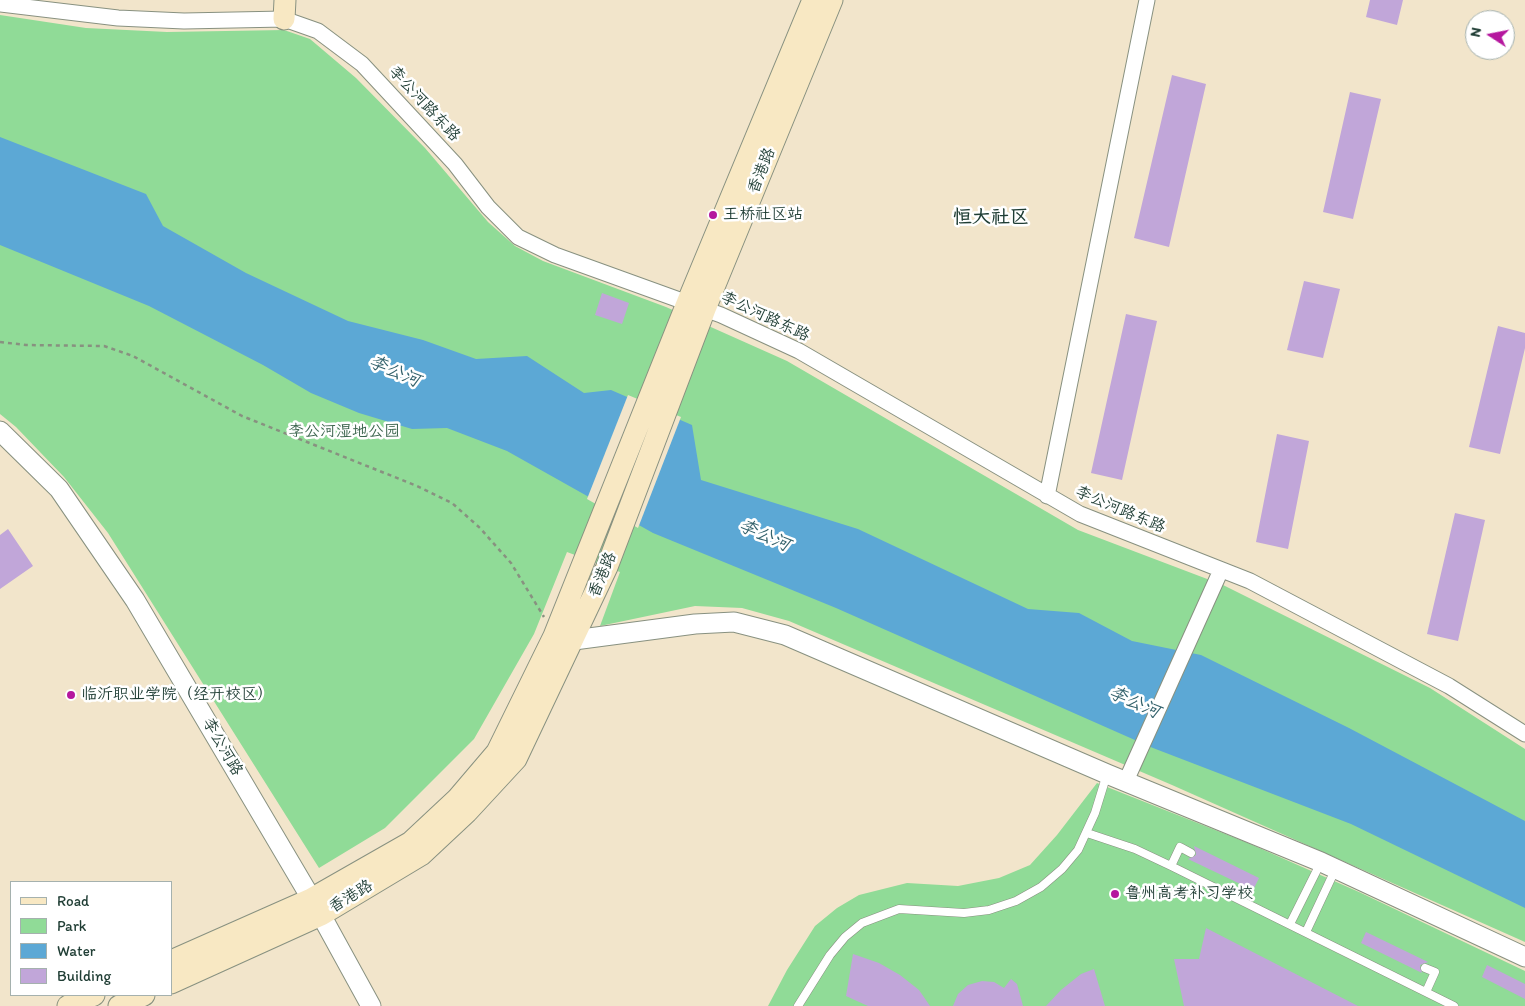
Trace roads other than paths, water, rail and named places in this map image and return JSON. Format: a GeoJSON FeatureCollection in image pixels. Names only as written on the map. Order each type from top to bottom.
{"type":"FeatureCollection","features":[{"type":"Feature","properties":{"kind":"main road","name":"香港路"},"geometry":{"type":"LineString","coordinates":[[564,638],[585,560],[672,368],[813,0]]}},
{"type":"Feature","properties":{"kind":"main road","name":"香港路"},"geometry":{"type":"LineString","coordinates":[[697,305],[832,0]]}},
{"type":"Feature","properties":{"kind":"main road","name":"香港路"},"geometry":{"type":"LineString","coordinates":[[172,981],[316,907],[411,842],[457,799],[497,752],[607,567],[672,368]]}},
{"type":"Feature","properties":{"kind":"main road","name":"香港路"},"geometry":{"type":"LineString","coordinates":[[172,961],[316,907]]}},
{"type":"Feature","properties":{"kind":"main road"},"geometry":{"type":"LineString","coordinates":[[68,1006],[92,996]]}},
{"type":"Feature","properties":{"kind":"main road"},"geometry":{"type":"LineString","coordinates":[[119,1006],[142,996]]}},
{"type":"Feature","properties":{"kind":"street"},"geometry":{"type":"LineString","coordinates":[[1048,496],[1147,0]]}},
{"type":"Feature","properties":{"kind":"street","name":"李公河路东路"},"geometry":{"type":"LineString","coordinates":[[0,4],[118,18],[184,21],[284,10],[318,31],[362,64],[455,164],[488,206],[518,237],[555,255],[697,305],[799,352],[1080,514],[1250,581],[1449,686],[1525,734]]}},
{"type":"Feature","properties":{"kind":"street","name":"李公河路"},"geometry":{"type":"LineString","coordinates":[[0,431],[59,489],[135,600],[316,907],[371,1006]]}},
{"type":"Feature","properties":{"kind":"street"},"geometry":{"type":"LineString","coordinates":[[1126,781],[1221,570]]}},
{"type":"Feature","properties":{"kind":"street"},"geometry":{"type":"LineString","coordinates":[[564,638],[695,624],[734,622],[785,635],[1107,774],[1329,865],[1525,957]]}},
{"type":"Feature","properties":{"kind":"lane"},"geometry":{"type":"LineString","coordinates":[[798,1006],[830,955],[845,937],[862,923],[899,909],[964,914],[989,910],[1016,901],[1042,887],[1062,869],[1078,850],[1087,833],[1107,774]]}},
{"type":"Feature","properties":{"kind":"lane"},"geometry":{"type":"LineString","coordinates":[[1087,833],[1113,841],[1171,866],[1454,1006]]}},
{"type":"Feature","properties":{"kind":"lane"},"geometry":{"type":"LineString","coordinates":[[1171,866],[1180,847],[1191,853]]}},
{"type":"Feature","properties":{"kind":"lane"},"geometry":{"type":"LineString","coordinates":[[1290,924],[1329,865]]}},
{"type":"Feature","properties":{"kind":"lane"},"geometry":{"type":"LineString","coordinates":[[1306,932],[1329,865]]}},
{"type":"Feature","properties":{"kind":"lane"},"geometry":{"type":"LineString","coordinates":[[1425,968],[1435,972],[1426,992]]}},
{"type":"Feature","properties":{"kind":"water","name":"李公河"},"geometry":{"type":"Polygon","coordinates":[[[0,137],[146,194],[163,226],[246,273],[348,321],[423,340],[476,359],[527,356],[584,393],[611,390],[692,425],[701,480],[858,529],[1028,609],[1079,613],[1132,641],[1201,655],[1349,728],[1525,821],[1525,908],[1351,824],[1153,748],[836,608],[653,533],[507,451],[447,428],[412,429],[359,413],[311,393],[263,365],[149,306],[0,245],[0,137]]]}},
{"type":"Feature","properties":{"kind":"place","name":"王桥社区站"},"geometry":{"type":"Point","coordinates":[713,215]}},
{"type":"Feature","properties":{"kind":"place","name":"临沂职业学院（经开校区）"},"geometry":{"type":"Point","coordinates":[71,695]}},
{"type":"Feature","properties":{"kind":"place","name":"鲁州高考补习学校"},"geometry":{"type":"Point","coordinates":[1115,894]}},
{"type":"Feature","properties":{"kind":"district","name":"恒大社区"},"geometry":{"type":"Point","coordinates":[991,218]}},
{"type":"Feature","properties":{"kind":"park label","name":"李公河湿地公园"},"geometry":{"type":"Point","coordinates":[344,432]}}]}
